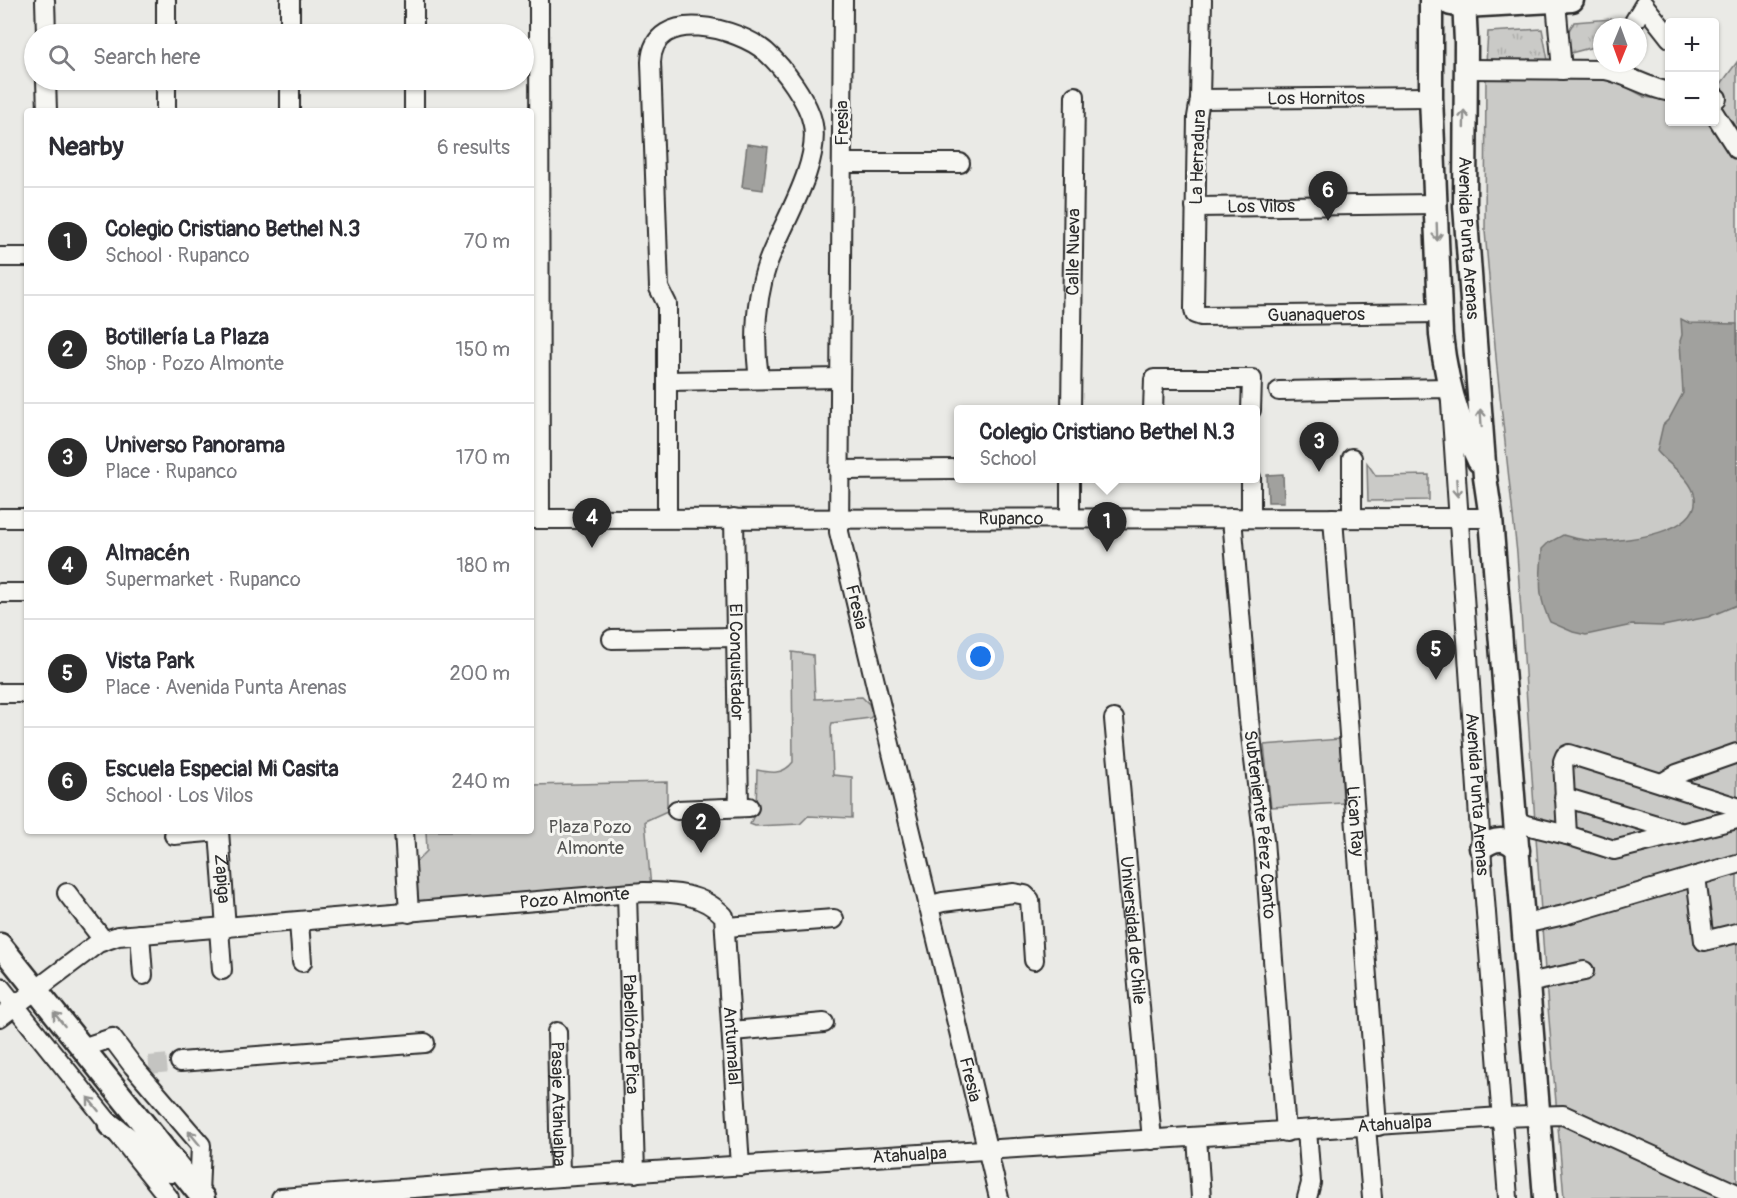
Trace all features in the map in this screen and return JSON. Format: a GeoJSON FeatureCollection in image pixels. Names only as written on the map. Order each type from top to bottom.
{"type":"FeatureCollection","features":[{"type":"Feature","properties":{"kind":"main road"},"geometry":{"type":"LineString","coordinates":[[1428,1],[1464,3],[1564,1]]}},
{"type":"Feature","properties":{"kind":"main road","name":"Avenida Punta Arenas"},"geometry":{"type":"LineString","coordinates":[[1428,1],[1443,357],[1461,421],[1485,477]]}},
{"type":"Feature","properties":{"kind":"main road","name":"Avenida Punta Arenas"},"geometry":{"type":"LineString","coordinates":[[1464,3],[1465,206],[1485,477],[1491,518],[1545,1198]]}},
{"type":"Feature","properties":{"kind":"main road"},"geometry":{"type":"LineString","coordinates":[[1481,848],[1498,839],[1510,842],[1518,850]]}},
{"type":"Feature","properties":{"kind":"main road"},"geometry":{"type":"LineString","coordinates":[[0,945],[201,1196]]}},
{"type":"Feature","properties":{"kind":"main road"},"geometry":{"type":"LineString","coordinates":[[110,1125],[201,1196]]}},
{"type":"Feature","properties":{"kind":"street"},"geometry":{"type":"LineString","coordinates":[[45,0],[46,24]]}},
{"type":"Feature","properties":{"kind":"street"},"geometry":{"type":"LineString","coordinates":[[166,0],[166,24]]}},
{"type":"Feature","properties":{"kind":"street"},"geometry":{"type":"LineString","coordinates":[[290,0],[290,24]]}},
{"type":"Feature","properties":{"kind":"street"},"geometry":{"type":"LineString","coordinates":[[414,0],[414,24]]}},
{"type":"Feature","properties":{"kind":"street"},"geometry":{"type":"LineString","coordinates":[[535,519],[535,259],[539,0]]}},
{"type":"Feature","properties":{"kind":"street","name":"Fresia"},"geometry":{"type":"LineString","coordinates":[[843,0],[839,470],[841,545],[999,1198]]}},
{"type":"Feature","properties":{"kind":"street","name":"La Herradura"},"geometry":{"type":"LineString","coordinates":[[1196,314],[1194,309],[1195,207],[1202,0]]}},
{"type":"Feature","properties":{"kind":"street"},"geometry":{"type":"LineString","coordinates":[[1562,70],[1564,1]]}},
{"type":"Feature","properties":{"kind":"street"},"geometry":{"type":"LineString","coordinates":[[1636,18],[1644,5],[1665,32]]}},
{"type":"Feature","properties":{"kind":"street"},"geometry":{"type":"LineString","coordinates":[[667,518],[667,304],[659,288],[651,55],[657,41],[675,29],[711,28],[733,33],[767,53],[800,94],[813,124],[814,143],[810,162],[768,263],[762,285],[756,330],[759,380]]}},
{"type":"Feature","properties":{"kind":"street"},"geometry":{"type":"LineString","coordinates":[[1465,69],[1562,70],[1593,68]]}},
{"type":"Feature","properties":{"kind":"street"},"geometry":{"type":"LineString","coordinates":[[1616,72],[1656,90],[1665,91]]}},
{"type":"Feature","properties":{"kind":"street"},"geometry":{"type":"LineString","coordinates":[[46,90],[47,108]]}},
{"type":"Feature","properties":{"kind":"street"},"geometry":{"type":"LineString","coordinates":[[166,90],[166,108]]}},
{"type":"Feature","properties":{"kind":"street"},"geometry":{"type":"LineString","coordinates":[[290,90],[290,108]]}},
{"type":"Feature","properties":{"kind":"street"},"geometry":{"type":"LineString","coordinates":[[414,90],[414,108]]}},
{"type":"Feature","properties":{"kind":"street","name":"Calle Nueva"},"geometry":{"type":"LineString","coordinates":[[1071,405],[1075,96]]}},
{"type":"Feature","properties":{"kind":"street","name":"Los Hornitos"},"geometry":{"type":"LineString","coordinates":[[1200,99],[1431,97]]}},
{"type":"Feature","properties":{"kind":"street"},"geometry":{"type":"LineString","coordinates":[[1719,121],[1737,148]]}},
{"type":"Feature","properties":{"kind":"street"},"geometry":{"type":"LineString","coordinates":[[842,163],[960,163]]}},
{"type":"Feature","properties":{"kind":"street","name":"Los Vilos"},"geometry":{"type":"LineString","coordinates":[[1195,207],[1435,204]]}},
{"type":"Feature","properties":{"kind":"street"},"geometry":{"type":"LineString","coordinates":[[0,257],[24,257]]}},
{"type":"Feature","properties":{"kind":"street","name":"Guanaqueros"},"geometry":{"type":"LineString","coordinates":[[1196,314],[1201,316],[1440,313]]}},
{"type":"Feature","properties":{"kind":"street"},"geometry":{"type":"LineString","coordinates":[[667,381],[840,378]]}},
{"type":"Feature","properties":{"kind":"street"},"geometry":{"type":"LineString","coordinates":[[1154,405],[1154,379],[1251,379],[1251,405]]}},
{"type":"Feature","properties":{"kind":"street"},"geometry":{"type":"LineString","coordinates":[[1279,391],[1450,388]]}},
{"type":"Feature","properties":{"kind":"street","name":"Avenida Punta Arenas"},"geometry":{"type":"LineString","coordinates":[[1450,388],[1481,848],[1508,1198]]}},
{"type":"Feature","properties":{"kind":"street"},"geometry":{"type":"LineString","coordinates":[[1352,458],[1352,518]]}},
{"type":"Feature","properties":{"kind":"street"},"geometry":{"type":"LineString","coordinates":[[839,470],[954,470]]}},
{"type":"Feature","properties":{"kind":"street"},"geometry":{"type":"LineString","coordinates":[[1070,483],[1070,518]]}},
{"type":"Feature","properties":{"kind":"street"},"geometry":{"type":"LineString","coordinates":[[1251,483],[1251,518]]}},
{"type":"Feature","properties":{"kind":"street"},"geometry":{"type":"LineString","coordinates":[[0,518],[24,519]]}},
{"type":"Feature","properties":{"kind":"street","name":"El Conquistador"},"geometry":{"type":"LineString","coordinates":[[677,810],[745,807],[736,637],[734,518]]}},
{"type":"Feature","properties":{"kind":"street","name":"Subteniente Pérez Canto"},"geometry":{"type":"LineString","coordinates":[[1232,518],[1253,757],[1264,840],[1286,1131]]}},
{"type":"Feature","properties":{"kind":"street","name":"Lican Ray"},"geometry":{"type":"LineString","coordinates":[[1333,518],[1372,1126],[1372,1198]]}},
{"type":"Feature","properties":{"kind":"street","name":"Rupanco"},"geometry":{"type":"LineString","coordinates":[[535,519],[1491,518]]}},
{"type":"Feature","properties":{"kind":"street"},"geometry":{"type":"LineString","coordinates":[[0,593],[24,593]]}},
{"type":"Feature","properties":{"kind":"street"},"geometry":{"type":"LineString","coordinates":[[612,639],[736,637]]}},
{"type":"Feature","properties":{"kind":"street"},"geometry":{"type":"LineString","coordinates":[[0,693],[24,693]]}},
{"type":"Feature","properties":{"kind":"street","name":"Universidad de Chile"},"geometry":{"type":"LineString","coordinates":[[1114,719],[1152,1140]]}},
{"type":"Feature","properties":{"kind":"street"},"geometry":{"type":"LineString","coordinates":[[1662,783],[1677,774],[1737,753]]}},
{"type":"Feature","properties":{"kind":"street"},"geometry":{"type":"LineString","coordinates":[[1567,835],[1563,758],[1569,754],[1737,807]]}},
{"type":"Feature","properties":{"kind":"street"},"geometry":{"type":"LineString","coordinates":[[1564,797],[1681,832]]}},
{"type":"Feature","properties":{"kind":"street"},"geometry":{"type":"LineString","coordinates":[[1516,820],[1526,825],[1614,850],[1737,819]]}},
{"type":"Feature","properties":{"kind":"street","name":"Zapiga"},"geometry":{"type":"LineString","coordinates":[[174,835],[185,834]]}},
{"type":"Feature","properties":{"kind":"street","name":"Zapiga"},"geometry":{"type":"LineString","coordinates":[[219,834],[222,928]]}},
{"type":"Feature","properties":{"kind":"street"},"geometry":{"type":"LineString","coordinates":[[404,834],[409,913]]}},
{"type":"Feature","properties":{"kind":"street"},"geometry":{"type":"LineString","coordinates":[[1524,924],[1564,915],[1737,864]]}},
{"type":"Feature","properties":{"kind":"street"},"geometry":{"type":"LineString","coordinates":[[1696,876],[1704,941],[1737,933]]}},
{"type":"Feature","properties":{"kind":"street","name":"Pozo Almonte"},"geometry":{"type":"LineString","coordinates":[[0,1017],[104,940],[118,936],[671,892],[690,895],[720,912],[724,916],[726,927]]}},
{"type":"Feature","properties":{"kind":"street"},"geometry":{"type":"LineString","coordinates":[[67,893],[104,940]]}},
{"type":"Feature","properties":{"kind":"street"},"geometry":{"type":"LineString","coordinates":[[928,906],[1014,893],[1026,895],[1030,900],[1034,960]]}},
{"type":"Feature","properties":{"kind":"street","name":"Pabellón de Pica"},"geometry":{"type":"LineString","coordinates":[[627,894],[635,1173]]}},
{"type":"Feature","properties":{"kind":"street"},"geometry":{"type":"LineString","coordinates":[[726,927],[834,919]]}},
{"type":"Feature","properties":{"kind":"street"},"geometry":{"type":"LineString","coordinates":[[299,922],[302,962]]}},
{"type":"Feature","properties":{"kind":"street","name":"Antumalal"},"geometry":{"type":"LineString","coordinates":[[726,927],[740,1166]]}},
{"type":"Feature","properties":{"kind":"street"},"geometry":{"type":"LineString","coordinates":[[222,928],[222,970]]}},
{"type":"Feature","properties":{"kind":"street"},"geometry":{"type":"LineString","coordinates":[[140,934],[143,975]]}},
{"type":"Feature","properties":{"kind":"street"},"geometry":{"type":"LineString","coordinates":[[1528,983],[1584,971]]}},
{"type":"Feature","properties":{"kind":"street"},"geometry":{"type":"LineString","coordinates":[[0,987],[170,1198]]}},
{"type":"Feature","properties":{"kind":"street"},"geometry":{"type":"LineString","coordinates":[[732,1031],[824,1023]]}},
{"type":"Feature","properties":{"kind":"street","name":"Pasaje Atahualpa"},"geometry":{"type":"LineString","coordinates":[[557,1032],[560,1177]]}},
{"type":"Feature","properties":{"kind":"street"},"geometry":{"type":"LineString","coordinates":[[82,1048],[112,1038],[141,1066],[201,1145],[201,1196]]}},
{"type":"Feature","properties":{"kind":"street"},"geometry":{"type":"LineString","coordinates":[[180,1062],[425,1043]]}},
{"type":"Feature","properties":{"kind":"street","name":"Atahualpa"},"geometry":{"type":"LineString","coordinates":[[281,1198],[528,1179],[1563,1115],[1737,1194]]}},
{"type":"Feature","properties":{"kind":"street"},"geometry":{"type":"LineString","coordinates":[[1307,1130],[1311,1183],[1307,1198]]}},
{"type":"Feature","properties":{"kind":"street"},"geometry":{"type":"LineString","coordinates":[[1197,1137],[1201,1198]]}},
{"type":"Feature","properties":{"kind":"street"},"geometry":{"type":"LineString","coordinates":[[528,1179],[528,1198]]}},
{"type":"Feature","properties":{"kind":"green space"},"geometry":{"type":"Polygon","coordinates":[[[1593,20],[1593,47],[1567,54],[1566,35],[1574,22],[1593,20]]]}},
{"type":"Feature","properties":{"kind":"green space"},"geometry":{"type":"Polygon","coordinates":[[[1542,29],[1548,60],[1486,63],[1488,32],[1542,29]]]}},
{"type":"Feature","properties":{"kind":"green space"},"geometry":{"type":"Polygon","coordinates":[[[1737,62],[1737,1198],[1564,1198],[1545,971],[1517,553],[1485,231],[1486,75],[1606,76],[1645,97],[1665,100],[1665,126],[1719,126],[1719,87],[1737,62]]]}},
{"type":"Feature","properties":{"kind":"green space"},"geometry":{"type":"Polygon","coordinates":[[[1367,463],[1376,476],[1429,475],[1429,500],[1368,501],[1367,463]]]}},
{"type":"Feature","properties":{"kind":"green space"},"geometry":{"type":"Polygon","coordinates":[[[792,652],[813,655],[815,699],[862,697],[869,704],[873,715],[870,718],[832,723],[831,727],[833,775],[852,777],[852,818],[808,816],[800,824],[755,826],[750,824],[756,811],[757,770],[781,771],[793,762],[792,652]]]}},
{"type":"Feature","properties":{"kind":"green space"},"geometry":{"type":"Polygon","coordinates":[[[1340,739],[1343,803],[1271,807],[1264,745],[1340,739]]]}},
{"type":"Feature","properties":{"kind":"green space","name":"Plaza Pozo Almonte"},"geometry":{"type":"Polygon","coordinates":[[[667,782],[667,811],[645,821],[651,888],[414,904],[411,867],[427,851],[426,834],[534,834],[534,785],[667,782]]]}},
{"type":"Feature","properties":{"kind":"shaded area"},"geometry":{"type":"Polygon","coordinates":[[[747,144],[768,147],[763,190],[742,187],[747,144]]]}},
{"type":"Feature","properties":{"kind":"shaded area"},"geometry":{"type":"Polygon","coordinates":[[[1681,319],[1689,323],[1737,324],[1737,605],[1708,617],[1663,626],[1632,625],[1586,635],[1573,632],[1550,622],[1546,612],[1540,586],[1542,549],[1563,535],[1583,540],[1615,541],[1660,532],[1686,519],[1693,509],[1695,497],[1689,483],[1657,451],[1663,425],[1669,419],[1683,393],[1681,319]]]}},
{"type":"Feature","properties":{"kind":"shaded area"},"geometry":{"type":"Polygon","coordinates":[[[1283,474],[1284,502],[1268,502],[1267,475],[1283,474]]]}},
{"type":"Feature","properties":{"kind":"tunnel"},"geometry":{"type":"LineString","coordinates":[[149,1065],[180,1062]]}},
{"type":"Feature","properties":{"kind":"place","name":"Escuela Especial Mi Casita"},"geometry":{"type":"Point","coordinates":[1328,221]}},
{"type":"Feature","properties":{"kind":"place","name":"Universo Panorama"},"geometry":{"type":"Point","coordinates":[1319,472]}},
{"type":"Feature","properties":{"kind":"place","name":"Almacén"},"geometry":{"type":"Point","coordinates":[592,548]}},
{"type":"Feature","properties":{"kind":"place","name":"Colegio Cristiano Bethel N.3"},"geometry":{"type":"Point","coordinates":[1107,552]}},
{"type":"Feature","properties":{"kind":"place","name":"Vista Park"},"geometry":{"type":"Point","coordinates":[1436,680]}},
{"type":"Feature","properties":{"kind":"place","name":"Botillería La Plaza"},"geometry":{"type":"Point","coordinates":[701,853]}}]}
